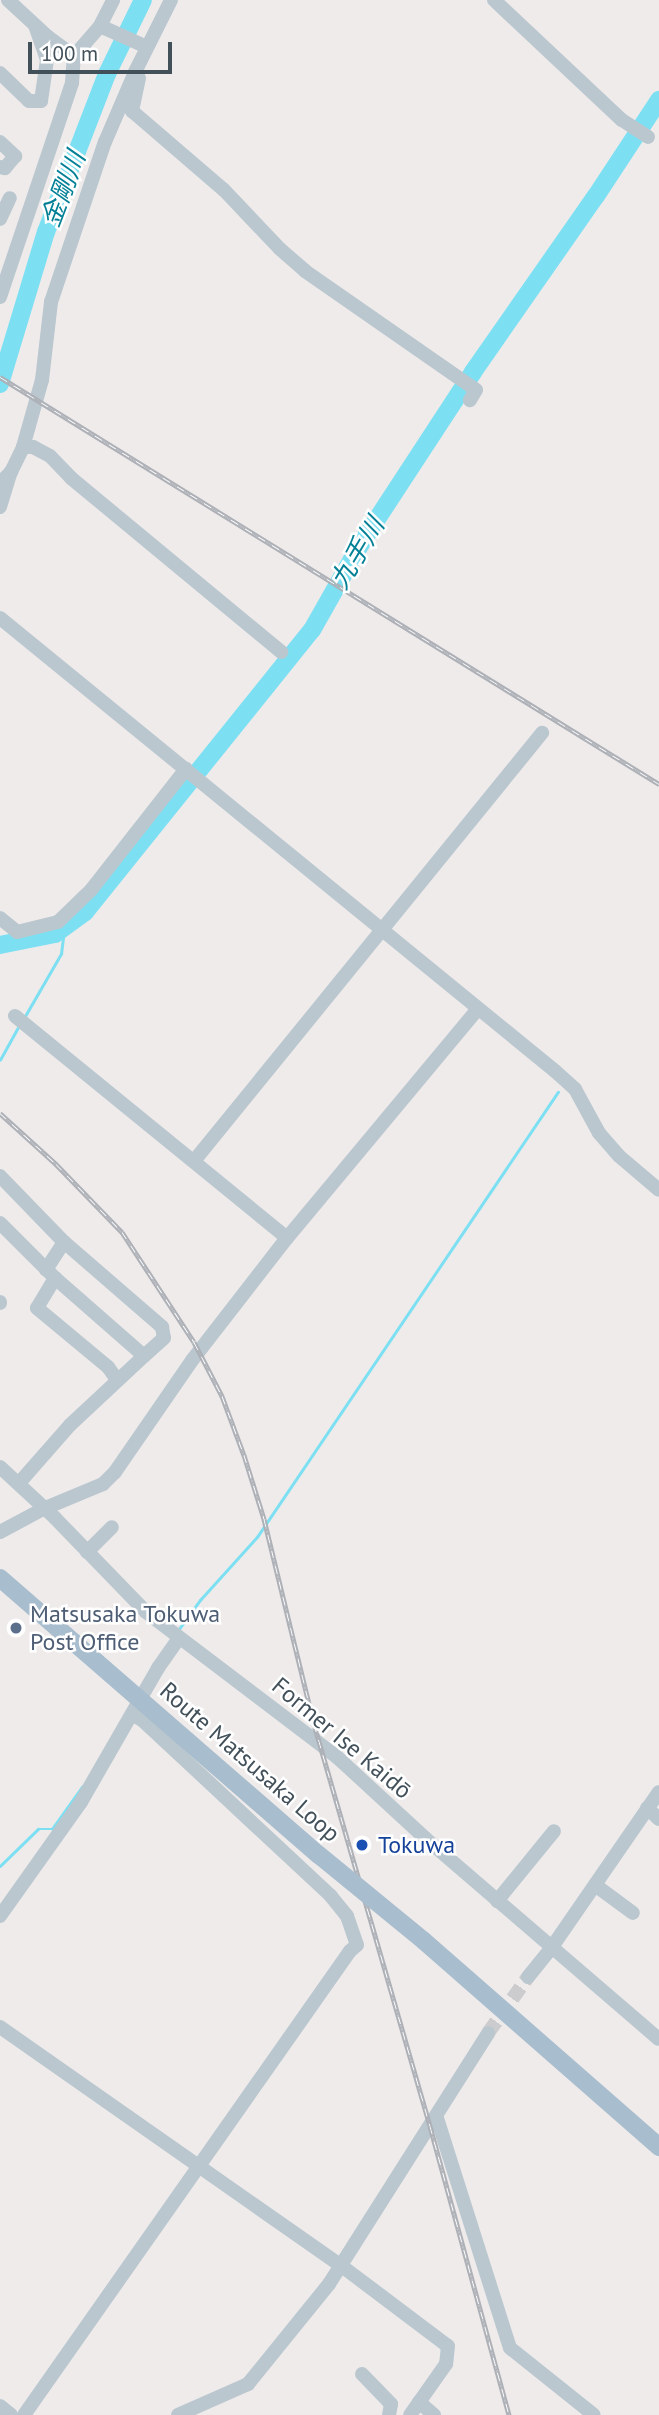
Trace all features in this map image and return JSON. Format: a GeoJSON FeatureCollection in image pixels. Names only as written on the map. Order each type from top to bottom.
{"type":"FeatureCollection","features":[{"type":"Feature","properties":{"kind":"main road","name":"Route Matsusaka Loop"},"geometry":{"type":"LineString","coordinates":[[0,1578],[137,1708],[424,1941],[659,2147]]}},
{"type":"Feature","properties":{"kind":"street"},"geometry":{"type":"LineString","coordinates":[[8,0],[74,57]]}},
{"type":"Feature","properties":{"kind":"street"},"geometry":{"type":"LineString","coordinates":[[0,297],[72,83],[74,57],[100,26],[113,0]]}},
{"type":"Feature","properties":{"kind":"street"},"geometry":{"type":"LineString","coordinates":[[0,507],[11,472],[23,447],[42,380],[51,302],[98,162],[147,47],[171,0]]}},
{"type":"Feature","properties":{"kind":"street"},"geometry":{"type":"LineString","coordinates":[[494,0],[622,120],[648,137]]}},
{"type":"Feature","properties":{"kind":"street"},"geometry":{"type":"LineString","coordinates":[[0,73],[29,101],[41,101],[47,60],[36,26]]}},
{"type":"Feature","properties":{"kind":"street"},"geometry":{"type":"LineString","coordinates":[[100,26],[147,47]]}},
{"type":"Feature","properties":{"kind":"street"},"geometry":{"type":"LineString","coordinates":[[72,83],[78,77],[90,49],[90,40]]}},
{"type":"Feature","properties":{"kind":"street"},"geometry":{"type":"LineString","coordinates":[[98,162],[105,157],[132,111],[140,65]]}},
{"type":"Feature","properties":{"kind":"street"},"geometry":{"type":"LineString","coordinates":[[132,111],[224,190],[280,250],[305,271],[477,390],[470,400]]}},
{"type":"Feature","properties":{"kind":"street"},"geometry":{"type":"LineString","coordinates":[[0,142],[15,156],[5,167],[0,167]]}},
{"type":"Feature","properties":{"kind":"street"},"geometry":{"type":"LineString","coordinates":[[0,219],[10,198]]}},
{"type":"Feature","properties":{"kind":"street"},"geometry":{"type":"LineString","coordinates":[[23,447],[33,447],[50,456],[71,478],[281,652]]}},
{"type":"Feature","properties":{"kind":"street"},"geometry":{"type":"LineString","coordinates":[[0,483],[11,472]]}},
{"type":"Feature","properties":{"kind":"street"},"geometry":{"type":"LineString","coordinates":[[0,618],[575,1089],[599,1133],[619,1156],[659,1190]]}},
{"type":"Feature","properties":{"kind":"street"},"geometry":{"type":"LineString","coordinates":[[194,1161],[380,928],[542,733]]}},
{"type":"Feature","properties":{"kind":"street"},"geometry":{"type":"LineString","coordinates":[[0,918],[17,932],[58,922],[90,890],[186,769]]}},
{"type":"Feature","properties":{"kind":"street"},"geometry":{"type":"LineString","coordinates":[[0,1532],[43,1509],[103,1484],[115,1472],[193,1359],[287,1238],[478,1009]]}},
{"type":"Feature","properties":{"kind":"street"},"geometry":{"type":"LineString","coordinates":[[15,1016],[287,1238]]}},
{"type":"Feature","properties":{"kind":"street"},"geometry":{"type":"LineString","coordinates":[[0,1176],[64,1242],[162,1327],[164,1338],[70,1425],[19,1483]]}},
{"type":"Feature","properties":{"kind":"street"},"geometry":{"type":"LineString","coordinates":[[0,1223],[50,1274],[144,1356]]}},
{"type":"Feature","properties":{"kind":"street"},"geometry":{"type":"LineString","coordinates":[[64,1242],[37,1308],[108,1367],[117,1380]]}},
{"type":"Feature","properties":{"kind":"street","name":"Former Ise Kaidō"},"geometry":{"type":"LineString","coordinates":[[0,1467],[55,1518],[146,1612],[337,1757],[659,2039]]}},
{"type":"Feature","properties":{"kind":"street"},"geometry":{"type":"LineString","coordinates":[[87,1552],[112,1527]]}},
{"type":"Feature","properties":{"kind":"street"},"geometry":{"type":"LineString","coordinates":[[0,1916],[137,1708],[158,1668],[179,1638]]}},
{"type":"Feature","properties":{"kind":"street"},"geometry":{"type":"LineString","coordinates":[[24,2415],[350,1951],[357,1945],[347,1916],[331,1896],[142,1720],[137,1708]]}},
{"type":"Feature","properties":{"kind":"street"},"geometry":{"type":"LineString","coordinates":[[528,1978],[659,1791]]}},
{"type":"Feature","properties":{"kind":"street"},"geometry":{"type":"LineString","coordinates":[[647,1808],[659,1819]]}},
{"type":"Feature","properties":{"kind":"street"},"geometry":{"type":"LineString","coordinates":[[498,1900],[554,1831]]}},
{"type":"Feature","properties":{"kind":"street"},"geometry":{"type":"LineString","coordinates":[[595,1885],[632,1913]]}},
{"type":"Feature","properties":{"kind":"street"},"geometry":{"type":"LineString","coordinates":[[0,2027],[343,2267],[448,2346],[446,2364],[410,2415]]}},
{"type":"Feature","properties":{"kind":"street"},"geometry":{"type":"LineString","coordinates":[[178,2415],[248,2384],[343,2267],[488,2034]]}},
{"type":"Feature","properties":{"kind":"street"},"geometry":{"type":"LineString","coordinates":[[437,2118],[510,2348],[594,2415]]}},
{"type":"Feature","properties":{"kind":"street"},"geometry":{"type":"LineString","coordinates":[[362,2374],[391,2404],[389,2415]]}},
{"type":"Feature","properties":{"kind":"street"},"geometry":{"type":"LineString","coordinates":[[419,2402],[434,2415]]}},
{"type":"Feature","properties":{"kind":"street"},"geometry":{"type":"LineString","coordinates":[[0,2406],[11,2415]]}},
{"type":"Feature","properties":{"kind":"waterway","name":"金剛川"},"geometry":{"type":"LineString","coordinates":[[0,384],[46,232],[107,74],[143,0]]}},
{"type":"Feature","properties":{"kind":"waterway","name":"九手川"},"geometry":{"type":"LineString","coordinates":[[0,945],[55,934],[85,912],[312,630],[360,545],[473,372],[596,196],[659,100]]}},
{"type":"Feature","properties":{"kind":"waterway"},"geometry":{"type":"LineString","coordinates":[[24,1018],[61,954],[64,930]]}},
{"type":"Feature","properties":{"kind":"waterway"},"geometry":{"type":"LineString","coordinates":[[0,1060],[19,1026]]}},
{"type":"Feature","properties":{"kind":"waterway"},"geometry":{"type":"LineString","coordinates":[[179,1629],[200,1600],[257,1537],[558,1092]]}},
{"type":"Feature","properties":{"kind":"waterway"},"geometry":{"type":"LineString","coordinates":[[0,1866],[38,1829],[52,1829],[82,1787]]}},
{"type":"Feature","properties":{"kind":"tunnel"},"geometry":{"type":"LineString","coordinates":[[488,2033],[528,1977]]}},
{"type":"Feature","properties":{"kind":"railway"},"geometry":{"type":"LineString","coordinates":[[0,377],[659,784]]}},
{"type":"Feature","properties":{"kind":"railway"},"geometry":{"type":"LineString","coordinates":[[0,1113],[56,1164],[122,1232],[194,1342],[222,1396],[264,1519],[314,1724],[430,2126],[509,2415]]}},
{"type":"Feature","properties":{"kind":"place","name":"Matsusaka Tokuwa Post Office"},"geometry":{"type":"Point","coordinates":[16,1628]}},
{"type":"Feature","properties":{"kind":"place","name":"Tokuwa"},"geometry":{"type":"Point","coordinates":[362,1845]}}]}
